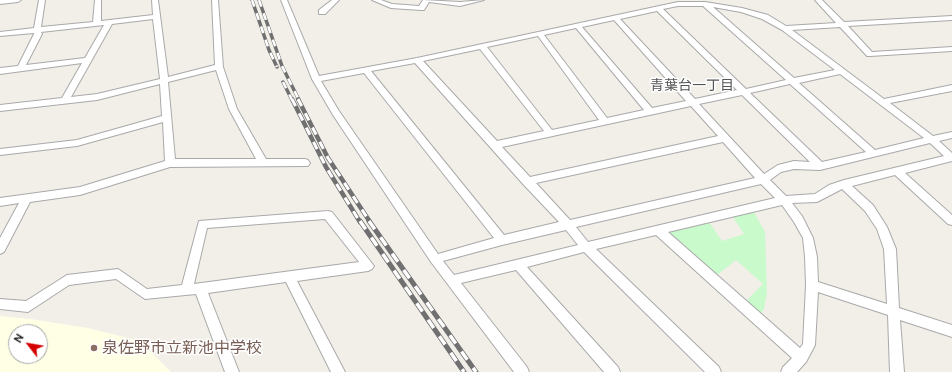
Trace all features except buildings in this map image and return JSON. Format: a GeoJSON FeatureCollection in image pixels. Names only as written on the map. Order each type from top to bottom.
{"type":"FeatureCollection","features":[{"type":"Feature","properties":{"kind":"street"},"geometry":{"type":"LineString","coordinates":[[0,2],[18,0]]}},
{"type":"Feature","properties":{"kind":"street"},"geometry":{"type":"LineString","coordinates":[[22,68],[38,34],[37,30],[42,0]]}},
{"type":"Feature","properties":{"kind":"street"},"geometry":{"type":"LineString","coordinates":[[97,23],[98,0]]}},
{"type":"Feature","properties":{"kind":"street"},"geometry":{"type":"LineString","coordinates":[[155,0],[164,82],[170,163]]}},
{"type":"Feature","properties":{"kind":"street"},"geometry":{"type":"LineString","coordinates":[[215,0],[219,67],[233,109],[263,163]]}},
{"type":"Feature","properties":{"kind":"street"},"geometry":{"type":"LineString","coordinates":[[284,0],[316,79],[336,113],[435,258],[522,372]]}},
{"type":"Feature","properties":{"kind":"street"},"geometry":{"type":"LineString","coordinates":[[322,12],[336,0]]}},
{"type":"Feature","properties":{"kind":"street"},"geometry":{"type":"LineString","coordinates":[[375,0],[391,6],[421,8],[427,0]]}},
{"type":"Feature","properties":{"kind":"street"},"geometry":{"type":"LineString","coordinates":[[431,0],[460,4],[481,0]]}},
{"type":"Feature","properties":{"kind":"street"},"geometry":{"type":"LineString","coordinates":[[722,0],[726,2],[729,7]]}},
{"type":"Feature","properties":{"kind":"street"},"geometry":{"type":"LineString","coordinates":[[818,0],[870,54],[952,49]]}},
{"type":"Feature","properties":{"kind":"street"},"geometry":{"type":"LineString","coordinates":[[316,79],[416,60],[678,4],[705,4],[729,7],[765,17],[785,28],[932,140],[952,158]]}},
{"type":"Feature","properties":{"kind":"street"},"geometry":{"type":"LineString","coordinates":[[705,4],[874,154]]}},
{"type":"Feature","properties":{"kind":"street"},"geometry":{"type":"LineString","coordinates":[[658,8],[820,166]]}},
{"type":"Feature","properties":{"kind":"street"},"geometry":{"type":"LineString","coordinates":[[0,34],[156,17]]}},
{"type":"Feature","properties":{"kind":"street"},"geometry":{"type":"LineString","coordinates":[[615,17],[724,138],[784,200],[798,219],[808,238],[811,258],[812,285],[808,345],[801,358],[788,372]]}},
{"type":"Feature","properties":{"kind":"street"},"geometry":{"type":"LineString","coordinates":[[785,28],[952,19]]}},
{"type":"Feature","properties":{"kind":"street"},"geometry":{"type":"LineString","coordinates":[[65,101],[109,22]]}},
{"type":"Feature","properties":{"kind":"street"},"geometry":{"type":"LineString","coordinates":[[577,25],[650,112]]}},
{"type":"Feature","properties":{"kind":"street"},"geometry":{"type":"LineString","coordinates":[[539,33],[605,122]]}},
{"type":"Feature","properties":{"kind":"street"},"geometry":{"type":"LineString","coordinates":[[482,46],[550,133]]}},
{"type":"Feature","properties":{"kind":"street"},"geometry":{"type":"LineString","coordinates":[[0,71],[87,60]]}},
{"type":"Feature","properties":{"kind":"street"},"geometry":{"type":"LineString","coordinates":[[416,60],[568,225],[586,247],[714,372]]}},
{"type":"Feature","properties":{"kind":"street"},"geometry":{"type":"LineString","coordinates":[[0,108],[97,97],[164,82],[219,67]]}},
{"type":"Feature","properties":{"kind":"street"},"geometry":{"type":"LineString","coordinates":[[366,70],[502,240]]}},
{"type":"Feature","properties":{"kind":"street"},"geometry":{"type":"LineString","coordinates":[[495,145],[841,71]]}},
{"type":"Feature","properties":{"kind":"street"},"geometry":{"type":"LineString","coordinates":[[883,102],[952,88]]}},
{"type":"Feature","properties":{"kind":"street"},"geometry":{"type":"LineString","coordinates":[[0,152],[77,143],[167,118]]}},
{"type":"Feature","properties":{"kind":"street"},"geometry":{"type":"LineString","coordinates":[[435,258],[502,240],[763,180],[778,169],[794,166],[820,166],[952,135]]}},
{"type":"Feature","properties":{"kind":"street"},"geometry":{"type":"LineString","coordinates":[[527,181],[724,138]]}},
{"type":"Feature","properties":{"kind":"street"},"geometry":{"type":"LineString","coordinates":[[452,280],[784,200],[817,198],[833,188],[844,184],[952,158]]}},
{"type":"Feature","properties":{"kind":"street"},"geometry":{"type":"LineString","coordinates":[[0,202],[80,191],[170,163],[305,163]]}},
{"type":"Feature","properties":{"kind":"street"},"geometry":{"type":"LineString","coordinates":[[897,171],[952,221]]}},
{"type":"Feature","properties":{"kind":"street"},"geometry":{"type":"LineString","coordinates":[[844,184],[869,208],[882,227],[890,249],[897,372]]}},
{"type":"Feature","properties":{"kind":"street"},"geometry":{"type":"LineString","coordinates":[[0,249],[27,198]]}},
{"type":"Feature","properties":{"kind":"street"},"geometry":{"type":"LineString","coordinates":[[0,304],[28,307],[67,280],[118,274],[145,294],[187,290],[289,278],[368,266],[328,214],[203,224],[187,290]]}},
{"type":"Feature","properties":{"kind":"street"},"geometry":{"type":"LineString","coordinates":[[658,230],[801,358]]}},
{"type":"Feature","properties":{"kind":"street"},"geometry":{"type":"LineString","coordinates":[[518,265],[613,372]]}},
{"type":"Feature","properties":{"kind":"street"},"geometry":{"type":"LineString","coordinates":[[289,278],[338,372]]}},
{"type":"Feature","properties":{"kind":"street"},"geometry":{"type":"LineString","coordinates":[[812,285],[952,331]]}},
{"type":"Feature","properties":{"kind":"street"},"geometry":{"type":"LineString","coordinates":[[200,288],[232,372]]}},
{"type":"Feature","properties":{"kind":"shaded area","name":"泉佐野市立新池中学校"},"geometry":{"type":"Polygon","coordinates":[[[0,316],[88,328],[140,341],[171,372],[0,372],[0,316]]]}},
{"type":"Feature","properties":{"kind":"green space"},"geometry":{"type":"Polygon","coordinates":[[[754,212],[765,232],[767,292],[764,309],[760,314],[746,301],[763,284],[736,260],[717,275],[670,236],[670,232],[709,222],[722,241],[744,234],[733,217],[754,212]]]}},
{"type":"Feature","properties":{"kind":"railway"},"geometry":{"type":"LineString","coordinates":[[252,0],[269,50],[277,67]]}},
{"type":"Feature","properties":{"kind":"railway"},"geometry":{"type":"LineString","coordinates":[[259,0],[282,66],[299,100]]}},
{"type":"Feature","properties":{"kind":"railway"},"geometry":{"type":"LineString","coordinates":[[283,82],[292,100]]}},
{"type":"Feature","properties":{"kind":"railway"},"geometry":{"type":"LineString","coordinates":[[292,99],[326,167],[360,222]]}},
{"type":"Feature","properties":{"kind":"railway"},"geometry":{"type":"LineString","coordinates":[[298,99],[328,158],[370,222]]}},
{"type":"Feature","properties":{"kind":"railway"},"geometry":{"type":"LineString","coordinates":[[360,221],[464,372]]}},
{"type":"Feature","properties":{"kind":"railway"},"geometry":{"type":"LineString","coordinates":[[369,221],[476,372]]}},
{"type":"Feature","properties":{"kind":"place","name":"泉佐野市立新池中学校"},"geometry":{"type":"Point","coordinates":[94,348]}},
{"type":"Feature","properties":{"kind":"district","name":"青葉台一丁目"},"geometry":{"type":"Point","coordinates":[692,85]}}]}
